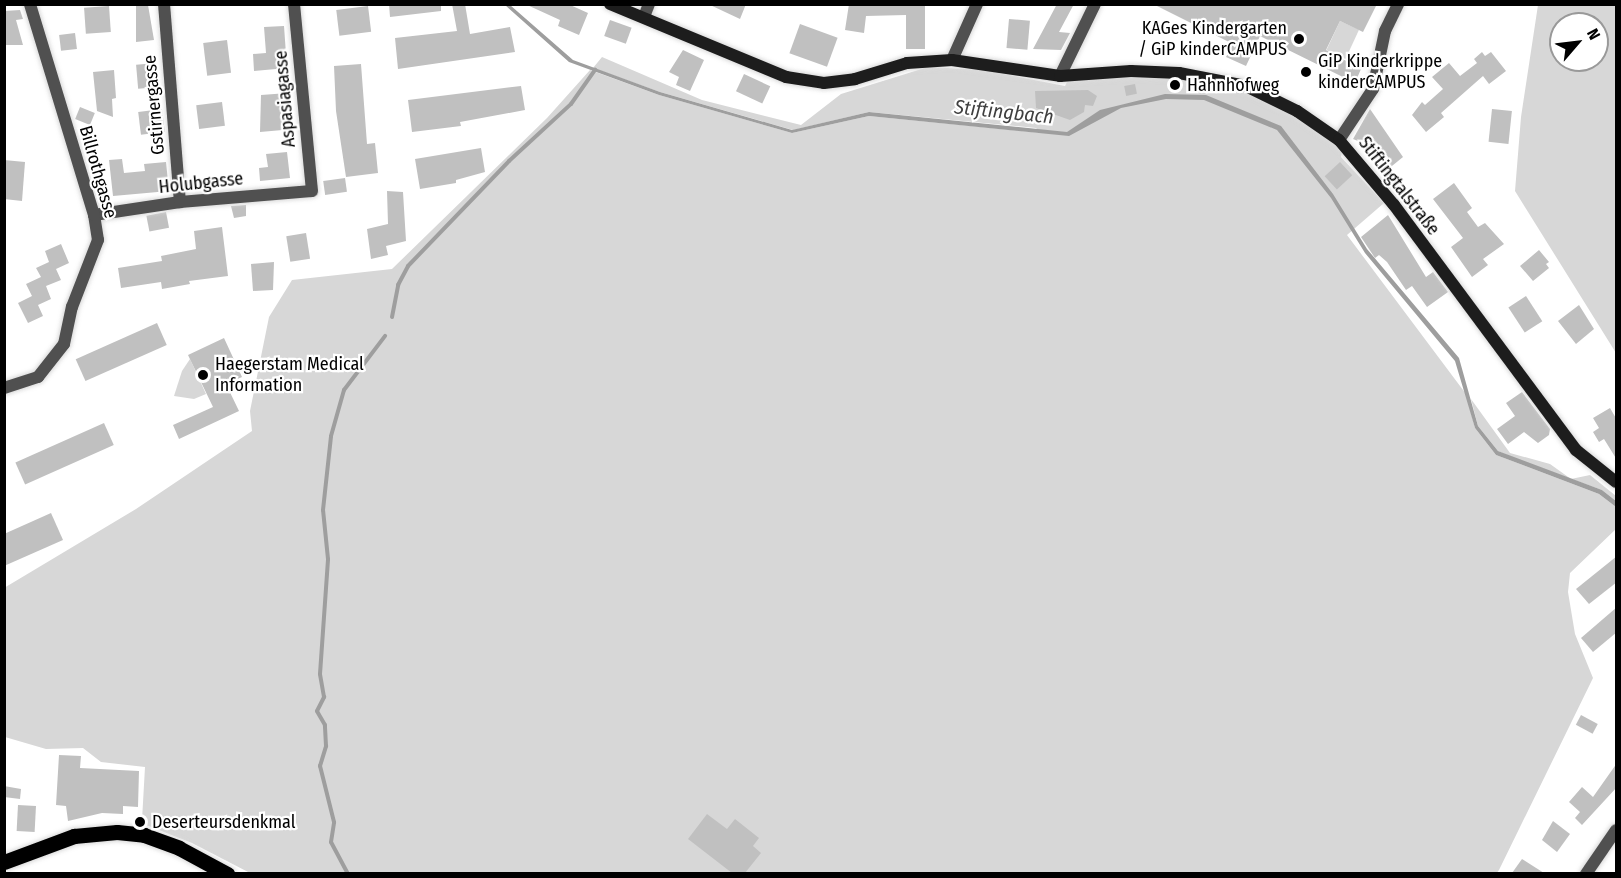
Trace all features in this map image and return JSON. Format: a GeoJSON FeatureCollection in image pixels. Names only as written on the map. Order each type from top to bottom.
{"type":"FeatureCollection","features":[{"type":"Feature","properties":{"kind":"main road"},"geometry":{"type":"LineString","coordinates":[[4,862],[74,836],[117,832],[144,835],[179,848],[227,873]]}},
{"type":"Feature","properties":{"kind":"street","name":"Billrothgasse"},"geometry":{"type":"LineString","coordinates":[[4,388],[38,376],[64,344],[72,307],[98,240],[94,215],[30,4]]}},
{"type":"Feature","properties":{"kind":"street","name":"Gstirnergasse"},"geometry":{"type":"LineString","coordinates":[[164,4],[180,202]]}},
{"type":"Feature","properties":{"kind":"street","name":"Aspasiagasse"},"geometry":{"type":"LineString","coordinates":[[294,4],[312,190]]}},
{"type":"Feature","properties":{"kind":"street","name":"Stiftingtalstraße"},"geometry":{"type":"LineString","coordinates":[[610,4],[786,77],[824,83],[855,79],[907,63],[952,60],[1060,76],[1131,71],[1179,73],[1246,86],[1297,111],[1339,140],[1394,205],[1576,450],[1617,482]]}},
{"type":"Feature","properties":{"kind":"street"},"geometry":{"type":"LineString","coordinates":[[644,17],[649,4]]}},
{"type":"Feature","properties":{"kind":"street"},"geometry":{"type":"LineString","coordinates":[[952,60],[977,4]]}},
{"type":"Feature","properties":{"kind":"street"},"geometry":{"type":"LineString","coordinates":[[1060,76],[1095,4]]}},
{"type":"Feature","properties":{"kind":"street"},"geometry":{"type":"LineString","coordinates":[[1339,140],[1373,89],[1385,31],[1398,4]]}},
{"type":"Feature","properties":{"kind":"street","name":"Holubgasse"},"geometry":{"type":"LineString","coordinates":[[94,215],[180,202],[312,190]]}},
{"type":"Feature","properties":{"kind":"street"},"geometry":{"type":"LineString","coordinates":[[1586,873],[1617,830]]}},
{"type":"Feature","properties":{"kind":"shaded area","name":"Stiftingbach"},"geometry":{"type":"Polygon","coordinates":[[[505,5],[510,5],[573,60],[660,92],[792,130],[869,112],[1067,132],[1100,110],[1165,94],[1206,95],[1281,126],[1333,194],[1367,249],[1459,358],[1478,426],[1498,451],[1602,490],[1616,501],[1616,507],[1599,494],[1496,455],[1475,428],[1455,361],[1365,253],[1331,198],[1277,130],[1204,100],[1166,99],[1121,108],[1069,136],[869,116],[792,133],[659,95],[569,62],[505,5]]]}},
{"type":"Feature","properties":{"kind":"shaded area"},"geometry":{"type":"Polygon","coordinates":[[[1538,5],[1616,5],[1616,353],[1515,191],[1521,117],[1538,5]]]}},
{"type":"Feature","properties":{"kind":"shaded area"},"geometry":{"type":"Polygon","coordinates":[[[1340,21],[1359,30],[1346,59],[1326,50],[1340,21]]]}},
{"type":"Feature","properties":{"kind":"shaded area"},"geometry":{"type":"Polygon","coordinates":[[[602,57],[702,100],[801,125],[841,94],[928,67],[983,70],[1065,86],[1071,74],[1131,71],[1246,86],[1343,146],[1341,157],[1384,203],[1347,235],[1466,394],[1475,428],[1496,455],[1599,494],[1616,507],[1616,529],[1570,573],[1568,592],[1575,634],[1593,678],[1496,874],[250,873],[192,843],[146,825],[142,820],[145,767],[101,762],[83,748],[46,749],[5,737],[4,588],[136,509],[252,431],[250,411],[269,317],[292,280],[392,269],[547,118],[590,70],[659,95],[792,133],[869,116],[1041,133],[1036,128],[869,112],[793,130],[660,92],[593,68],[602,57]]]}},
{"type":"Feature","properties":{"kind":"shaded area"},"geometry":{"type":"Polygon","coordinates":[[[190,359],[206,394],[194,399],[174,396],[182,371],[190,359]]]}},
{"type":"Feature","properties":{"kind":"shaded area"},"geometry":{"type":"Polygon","coordinates":[[[1471,399],[1510,453],[1550,464],[1570,479],[1498,451],[1478,426],[1471,399]]]}},
{"type":"Feature","properties":{"kind":"shaded area"},"geometry":{"type":"Polygon","coordinates":[[[1590,475],[1616,496],[1616,501],[1602,490],[1571,479],[1590,475]]]}},
{"type":"Feature","properties":{"kind":"building"},"geometry":{"type":"Polygon","coordinates":[[[389,4],[441,4],[441,11],[390,17],[389,4]]]}},
{"type":"Feature","properties":{"kind":"building"},"geometry":{"type":"Polygon","coordinates":[[[452,4],[465,4],[470,34],[510,27],[515,52],[398,69],[395,38],[457,31],[452,4]]]}},
{"type":"Feature","properties":{"kind":"building"},"geometry":{"type":"Polygon","coordinates":[[[525,4],[568,4],[588,13],[579,35],[558,26],[560,20],[525,4]]]}},
{"type":"Feature","properties":{"kind":"building"},"geometry":{"type":"Polygon","coordinates":[[[708,4],[746,4],[740,19],[708,4]]]}},
{"type":"Feature","properties":{"kind":"building"},"geometry":{"type":"Polygon","coordinates":[[[849,4],[925,4],[925,49],[906,49],[906,15],[866,16],[864,33],[845,30],[849,4]]]}},
{"type":"Feature","properties":{"kind":"building"},"geometry":{"type":"Polygon","coordinates":[[[1057,4],[1074,4],[1059,32],[1070,33],[1061,50],[1033,49],[1057,4]]]}},
{"type":"Feature","properties":{"kind":"building","name":"KAGes Kindergarten / GiP kinderCAMPUS"},"geometry":{"type":"Polygon","coordinates":[[[1153,4],[1377,4],[1363,32],[1340,21],[1326,50],[1361,69],[1355,83],[1260,36],[1246,66],[1226,57],[1233,44],[1153,4]]]}},
{"type":"Feature","properties":{"kind":"building"},"geometry":{"type":"Polygon","coordinates":[[[148,5],[154,40],[136,42],[136,6],[148,5]]]}},
{"type":"Feature","properties":{"kind":"building"},"geometry":{"type":"Polygon","coordinates":[[[109,6],[111,32],[86,34],[84,8],[109,6]]]}},
{"type":"Feature","properties":{"kind":"building"},"geometry":{"type":"Polygon","coordinates":[[[368,6],[371,32],[339,36],[336,10],[368,6]]]}},
{"type":"Feature","properties":{"kind":"building"},"geometry":{"type":"Polygon","coordinates":[[[20,10],[23,19],[16,20],[23,45],[4,45],[4,11],[20,10]]]}},
{"type":"Feature","properties":{"kind":"building"},"geometry":{"type":"Polygon","coordinates":[[[1009,19],[1030,21],[1027,50],[1006,48],[1009,19]]]}},
{"type":"Feature","properties":{"kind":"building"},"geometry":{"type":"Polygon","coordinates":[[[610,20],[632,28],[626,44],[604,36],[610,20]]]}},
{"type":"Feature","properties":{"kind":"building"},"geometry":{"type":"Polygon","coordinates":[[[800,24],[838,38],[827,67],[789,53],[800,24]]]}},
{"type":"Feature","properties":{"kind":"building"},"geometry":{"type":"Polygon","coordinates":[[[284,26],[287,68],[254,71],[253,54],[266,53],[264,27],[284,26]]]}},
{"type":"Feature","properties":{"kind":"building"},"geometry":{"type":"Polygon","coordinates":[[[75,33],[77,49],[61,51],[59,35],[75,33]]]}},
{"type":"Feature","properties":{"kind":"building"},"geometry":{"type":"Polygon","coordinates":[[[227,40],[231,73],[207,76],[203,43],[227,40]]]}},
{"type":"Feature","properties":{"kind":"building"},"geometry":{"type":"Polygon","coordinates":[[[683,50],[704,60],[690,91],[676,85],[679,77],[669,72],[683,50]]]}},
{"type":"Feature","properties":{"kind":"building"},"geometry":{"type":"Polygon","coordinates":[[[1482,52],[1485,56],[1491,52],[1506,71],[1489,84],[1483,76],[1441,113],[1444,117],[1426,132],[1412,115],[1422,102],[1425,105],[1443,89],[1432,77],[1449,63],[1460,76],[1477,63],[1474,59],[1482,52]]]}},
{"type":"Feature","properties":{"kind":"building"},"geometry":{"type":"Polygon","coordinates":[[[156,63],[158,87],[138,89],[136,65],[156,63]]]}},
{"type":"Feature","properties":{"kind":"building"},"geometry":{"type":"Polygon","coordinates":[[[361,64],[367,144],[375,143],[378,173],[346,177],[336,111],[334,66],[361,64]]]}},
{"type":"Feature","properties":{"kind":"building"},"geometry":{"type":"Polygon","coordinates":[[[114,70],[116,98],[112,99],[113,117],[97,111],[93,72],[114,70]]]}},
{"type":"Feature","properties":{"kind":"building"},"geometry":{"type":"Polygon","coordinates":[[[744,74],[770,86],[762,103],[736,91],[744,74]]]}},
{"type":"Feature","properties":{"kind":"building"},"geometry":{"type":"Polygon","coordinates":[[[1135,84],[1137,94],[1126,96],[1124,86],[1135,84]]]}},
{"type":"Feature","properties":{"kind":"building"},"geometry":{"type":"Polygon","coordinates":[[[521,86],[525,110],[460,122],[461,126],[412,132],[408,100],[521,86]]]}},
{"type":"Feature","properties":{"kind":"building"},"geometry":{"type":"Polygon","coordinates":[[[1088,90],[1097,96],[1093,106],[1085,105],[1084,112],[1070,120],[1036,108],[1035,91],[1088,90]]]}},
{"type":"Feature","properties":{"kind":"building"},"geometry":{"type":"Polygon","coordinates":[[[288,93],[294,129],[260,132],[261,95],[288,93]]]}},
{"type":"Feature","properties":{"kind":"building"},"geometry":{"type":"Polygon","coordinates":[[[222,102],[225,126],[199,129],[196,105],[222,102]]]}},
{"type":"Feature","properties":{"kind":"building"},"geometry":{"type":"Polygon","coordinates":[[[80,107],[95,113],[90,125],[75,119],[80,107]]]}},
{"type":"Feature","properties":{"kind":"building"},"geometry":{"type":"Polygon","coordinates":[[[162,109],[165,132],[141,135],[138,112],[162,109]]]}},
{"type":"Feature","properties":{"kind":"building"},"geometry":{"type":"Polygon","coordinates":[[[1370,109],[1403,157],[1387,170],[1368,145],[1353,139],[1370,109]]]}},
{"type":"Feature","properties":{"kind":"building"},"geometry":{"type":"Polygon","coordinates":[[[1492,109],[1512,111],[1508,144],[1489,142],[1492,109]]]}},
{"type":"Feature","properties":{"kind":"building"},"geometry":{"type":"Polygon","coordinates":[[[481,148],[485,172],[456,180],[456,183],[420,189],[415,159],[481,148]]]}},
{"type":"Feature","properties":{"kind":"building"},"geometry":{"type":"Polygon","coordinates":[[[287,152],[290,178],[260,181],[259,168],[268,167],[266,154],[287,152]]]}},
{"type":"Feature","properties":{"kind":"building"},"geometry":{"type":"Polygon","coordinates":[[[122,159],[124,173],[145,171],[144,164],[166,162],[169,191],[113,196],[109,160],[122,159]]]}},
{"type":"Feature","properties":{"kind":"building"},"geometry":{"type":"Polygon","coordinates":[[[4,160],[25,162],[22,201],[4,199],[4,160]]]}},
{"type":"Feature","properties":{"kind":"building"},"geometry":{"type":"Polygon","coordinates":[[[1340,162],[1352,175],[1337,189],[1325,176],[1340,162]]]}},
{"type":"Feature","properties":{"kind":"building"},"geometry":{"type":"Polygon","coordinates":[[[345,178],[347,192],[325,195],[323,181],[345,178]]]}},
{"type":"Feature","properties":{"kind":"building"},"geometry":{"type":"Polygon","coordinates":[[[1454,183],[1472,208],[1467,212],[1478,227],[1485,223],[1504,244],[1483,259],[1488,265],[1472,277],[1451,247],[1463,238],[1433,199],[1454,183]]]}},
{"type":"Feature","properties":{"kind":"building"},"geometry":{"type":"Polygon","coordinates":[[[387,191],[403,192],[406,241],[386,246],[388,255],[371,259],[367,229],[388,224],[387,191]]]}},
{"type":"Feature","properties":{"kind":"building"},"geometry":{"type":"Polygon","coordinates":[[[246,205],[246,216],[234,218],[231,206],[246,205]]]}},
{"type":"Feature","properties":{"kind":"building"},"geometry":{"type":"Polygon","coordinates":[[[166,212],[169,228],[149,232],[146,216],[166,212]]]}},
{"type":"Feature","properties":{"kind":"building"},"geometry":{"type":"Polygon","coordinates":[[[1388,215],[1426,277],[1433,272],[1448,292],[1427,307],[1412,286],[1406,290],[1387,262],[1379,255],[1375,258],[1361,237],[1388,215]]]}},
{"type":"Feature","properties":{"kind":"building"},"geometry":{"type":"Polygon","coordinates":[[[222,227],[228,276],[189,281],[190,284],[162,289],[161,282],[121,288],[118,268],[162,261],[161,256],[196,249],[194,231],[222,227]]]}},
{"type":"Feature","properties":{"kind":"building"},"geometry":{"type":"Polygon","coordinates":[[[306,233],[310,259],[290,262],[286,236],[306,233]]]}},
{"type":"Feature","properties":{"kind":"building"},"geometry":{"type":"Polygon","coordinates":[[[61,244],[69,263],[56,269],[61,280],[46,286],[51,299],[38,305],[43,316],[28,323],[18,303],[32,296],[26,284],[41,277],[36,268],[49,262],[45,251],[61,244]]]}},
{"type":"Feature","properties":{"kind":"building"},"geometry":{"type":"Polygon","coordinates":[[[1539,250],[1549,262],[1546,264],[1549,268],[1533,281],[1520,266],[1539,250]]]}},
{"type":"Feature","properties":{"kind":"building"},"geometry":{"type":"Polygon","coordinates":[[[274,262],[273,290],[253,291],[251,264],[274,262]]]}},
{"type":"Feature","properties":{"kind":"building"},"geometry":{"type":"Polygon","coordinates":[[[1526,296],[1542,321],[1525,333],[1508,307],[1526,296]]]}},
{"type":"Feature","properties":{"kind":"building"},"geometry":{"type":"Polygon","coordinates":[[[1579,305],[1594,329],[1576,344],[1558,321],[1579,305]]]}},
{"type":"Feature","properties":{"kind":"building"},"geometry":{"type":"Polygon","coordinates":[[[157,323],[167,345],[85,381],[76,359],[157,323]]]}},
{"type":"Feature","properties":{"kind":"building"},"geometry":{"type":"Polygon","coordinates":[[[224,338],[242,377],[226,384],[239,411],[179,439],[173,425],[213,407],[188,355],[224,338]]]}},
{"type":"Feature","properties":{"kind":"building"},"geometry":{"type":"Polygon","coordinates":[[[1522,392],[1550,429],[1549,435],[1538,443],[1524,432],[1508,444],[1497,429],[1515,416],[1506,403],[1522,392]]]}},
{"type":"Feature","properties":{"kind":"building"},"geometry":{"type":"Polygon","coordinates":[[[1610,408],[1617,420],[1617,460],[1604,439],[1599,442],[1593,432],[1599,428],[1593,418],[1610,408]]]}},
{"type":"Feature","properties":{"kind":"building"},"geometry":{"type":"Polygon","coordinates":[[[104,423],[114,445],[25,484],[15,462],[104,423]]]}},
{"type":"Feature","properties":{"kind":"building"},"geometry":{"type":"Polygon","coordinates":[[[51,513],[63,540],[4,566],[4,534],[51,513]]]}},
{"type":"Feature","properties":{"kind":"building"},"geometry":{"type":"Polygon","coordinates":[[[1617,556],[1617,582],[1589,604],[1576,589],[1617,556]]]}},
{"type":"Feature","properties":{"kind":"building"},"geometry":{"type":"Polygon","coordinates":[[[1617,607],[1617,632],[1593,652],[1581,638],[1617,607]]]}},
{"type":"Feature","properties":{"kind":"building"},"geometry":{"type":"Polygon","coordinates":[[[1581,715],[1598,724],[1593,734],[1576,725],[1581,715]]]}},
{"type":"Feature","properties":{"kind":"building"},"geometry":{"type":"Polygon","coordinates":[[[59,755],[81,756],[80,768],[139,771],[138,807],[123,806],[123,814],[102,813],[68,821],[66,806],[56,805],[59,755]]]}},
{"type":"Feature","properties":{"kind":"building"},"geometry":{"type":"Polygon","coordinates":[[[1617,763],[1617,787],[1582,825],[1575,818],[1580,812],[1569,802],[1582,787],[1593,797],[1617,763]]]}},
{"type":"Feature","properties":{"kind":"building"},"geometry":{"type":"Polygon","coordinates":[[[4,786],[21,789],[20,799],[4,797],[4,786]]]}},
{"type":"Feature","properties":{"kind":"building"},"geometry":{"type":"Polygon","coordinates":[[[18,805],[36,806],[35,832],[17,831],[18,805]]]}},
{"type":"Feature","properties":{"kind":"building"},"geometry":{"type":"Polygon","coordinates":[[[707,814],[727,829],[735,819],[759,838],[753,846],[761,853],[745,873],[732,873],[688,839],[707,814]]]}},
{"type":"Feature","properties":{"kind":"building"},"geometry":{"type":"Polygon","coordinates":[[[1553,821],[1570,834],[1557,852],[1542,840],[1553,821]]]}},
{"type":"Feature","properties":{"kind":"building"},"geometry":{"type":"Polygon","coordinates":[[[1522,859],[1544,873],[1512,873],[1522,859]]]}},
{"type":"Feature","properties":{"kind":"waterway"},"geometry":{"type":"LineString","coordinates":[[392,317],[398,285],[408,266],[509,161],[571,104],[595,70]]}},
{"type":"Feature","properties":{"kind":"waterway"},"geometry":{"type":"LineString","coordinates":[[348,874],[331,842],[334,822],[320,766],[326,746],[325,725],[317,711],[324,697],[320,674],[328,559],[323,510],[331,436],[344,390],[385,336]]}},
{"type":"Feature","properties":{"kind":"place","name":"KAGes Kindergarten / GiP kinderCAMPUS"},"geometry":{"type":"Point","coordinates":[1299,39]}},
{"type":"Feature","properties":{"kind":"place","name":"GiP Kinderkrippe kinderCAMPUS"},"geometry":{"type":"Point","coordinates":[1306,72]}},
{"type":"Feature","properties":{"kind":"place","name":"Hahnhofweg"},"geometry":{"type":"Point","coordinates":[1175,85]}},
{"type":"Feature","properties":{"kind":"place","name":"Haegerstam Medical Information"},"geometry":{"type":"Point","coordinates":[203,375]}},
{"type":"Feature","properties":{"kind":"place","name":"Deserteursdenkmal"},"geometry":{"type":"Point","coordinates":[140,822]}}]}
